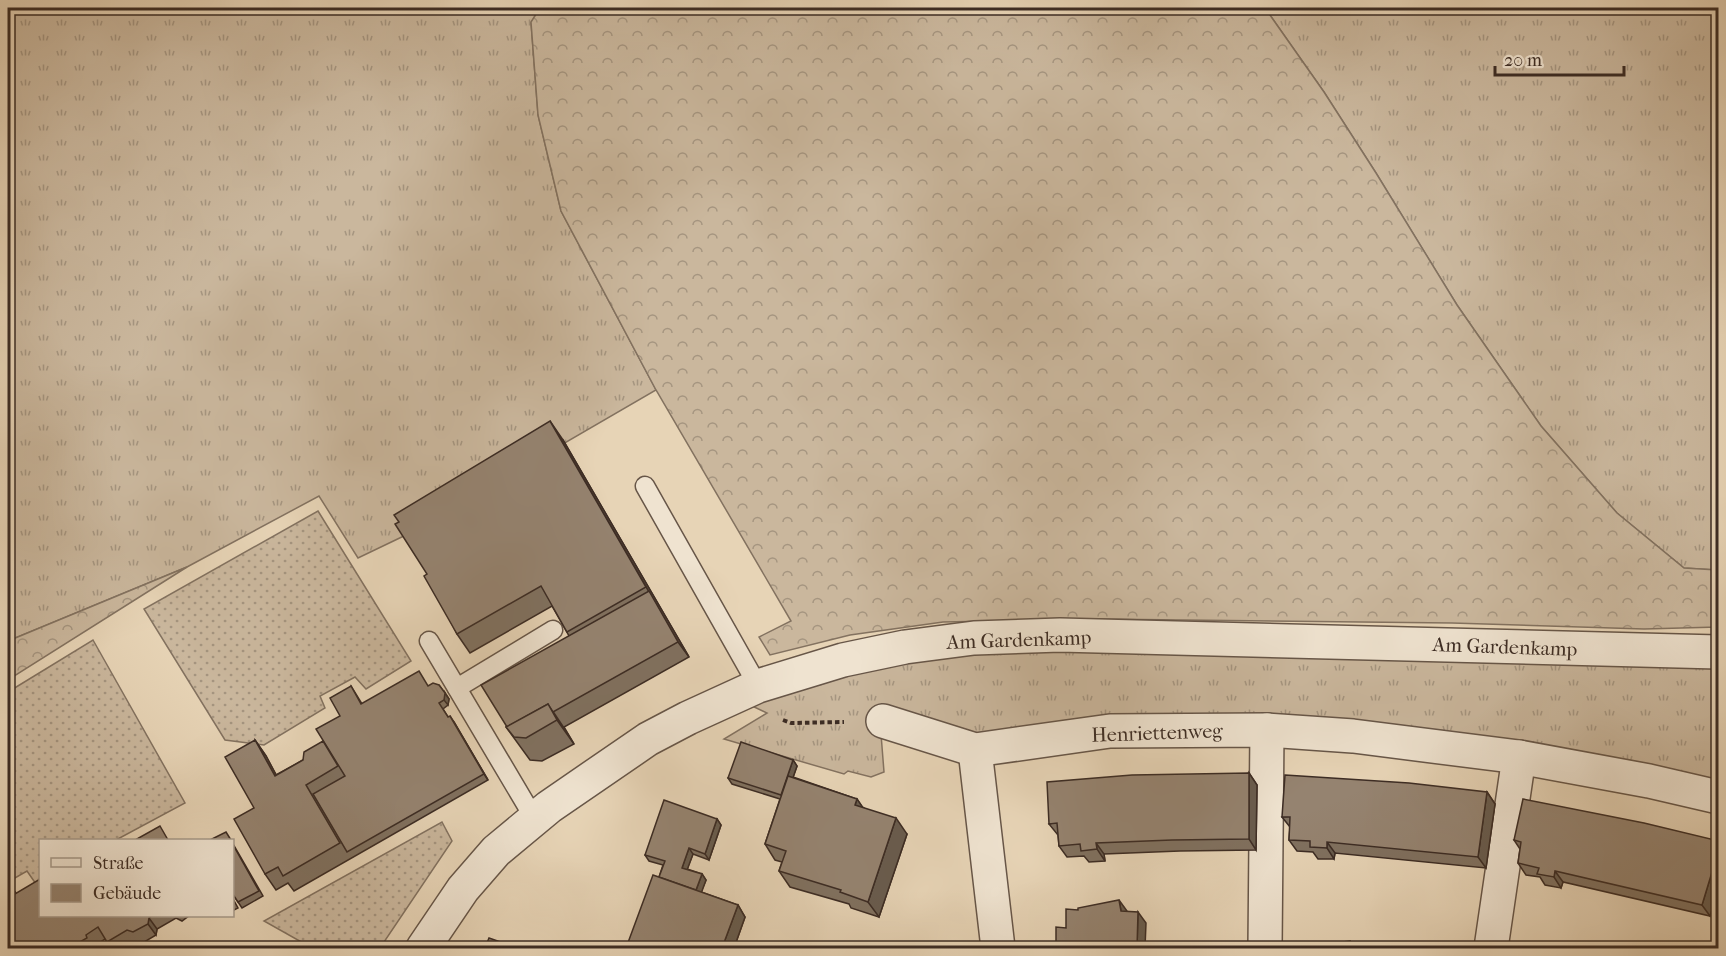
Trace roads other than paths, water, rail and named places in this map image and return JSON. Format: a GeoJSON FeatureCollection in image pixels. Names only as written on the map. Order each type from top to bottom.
{"type":"FeatureCollection","features":[{"type":"Feature","properties":{"kind":"street","name":"Am Gardenkamp"},"geometry":{"type":"LineString","coordinates":[[423,948],[463,889],[496,850],[534,818],[648,739],[746,691],[843,660],[905,647],[974,639],[1060,635],[1719,652]]}},
{"type":"Feature","properties":{"kind":"street","name":"Henriettenweg"},"geometry":{"type":"LineString","coordinates":[[883,721],[975,750],[1110,731],[1268,730],[1353,736],[1519,757],[1649,781],[1719,797]]}},
{"type":"Feature","properties":{"kind":"street"},"geometry":{"type":"LineString","coordinates":[[1265,948],[1268,730]]}},
{"type":"Feature","properties":{"kind":"street"},"geometry":{"type":"LineString","coordinates":[[975,750],[998,948]]}},
{"type":"Feature","properties":{"kind":"street"},"geometry":{"type":"LineString","coordinates":[[1491,948],[1519,757]]}},
{"type":"Feature","properties":{"kind":"lane"},"geometry":{"type":"LineString","coordinates":[[645,486],[746,691]]}},
{"type":"Feature","properties":{"kind":"lane"},"geometry":{"type":"LineString","coordinates":[[457,688],[553,630]]}},
{"type":"Feature","properties":{"kind":"lane"},"geometry":{"type":"LineString","coordinates":[[429,641],[534,818]]}}]}
